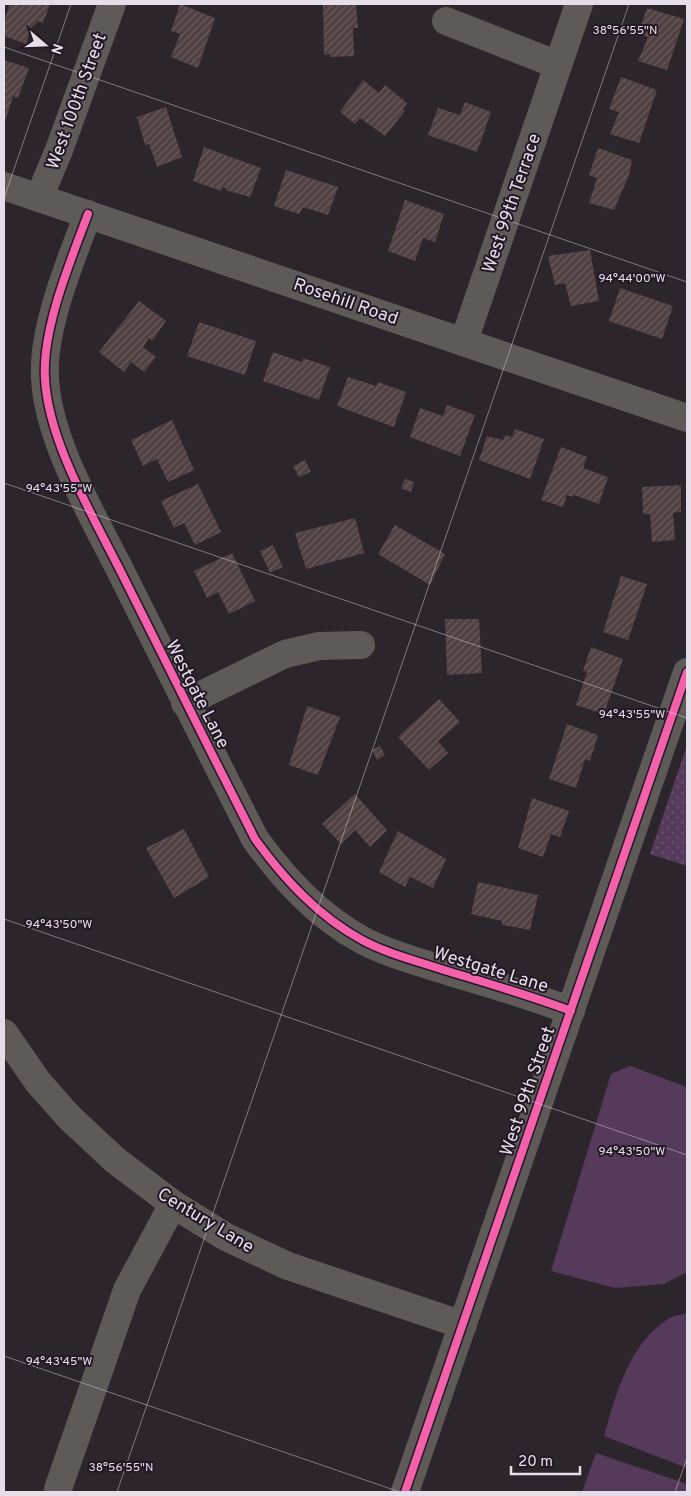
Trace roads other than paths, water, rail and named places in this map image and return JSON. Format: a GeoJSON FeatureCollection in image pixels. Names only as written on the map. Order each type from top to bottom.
{"type":"FeatureCollection","features":[{"type":"Feature","properties":{"kind":"street","name":"West 100th Street"},"geometry":{"type":"LineString","coordinates":[[39,198],[60,150],[112,4]]}},
{"type":"Feature","properties":{"kind":"street","name":"West 99th Terrace"},"geometry":{"type":"LineString","coordinates":[[464,341],[579,4]]}},
{"type":"Feature","properties":{"kind":"street"},"geometry":{"type":"LineString","coordinates":[[446,21],[558,65]]}},
{"type":"Feature","properties":{"kind":"street","name":"Rosehill Road"},"geometry":{"type":"LineString","coordinates":[[4,186],[687,418]]}},
{"type":"Feature","properties":{"kind":"street","name":"Westgate Lane"},"geometry":{"type":"LineString","coordinates":[[88,214],[65,277],[49,337],[45,377],[53,428],[95,520],[185,703],[255,839],[281,873],[320,912],[362,940],[394,954],[571,1011]]}},
{"type":"Feature","properties":{"kind":"street","name":"Westgate Lane"},"geometry":{"type":"LineString","coordinates":[[185,703],[285,654],[319,646],[361,645]]}},
{"type":"Feature","properties":{"kind":"street","name":"West 99th Street"},"geometry":{"type":"LineString","coordinates":[[405,1492],[687,672]]}},
{"type":"Feature","properties":{"kind":"street","name":"Century Lane"},"geometry":{"type":"LineString","coordinates":[[4,1033],[38,1082],[69,1117],[115,1160],[173,1204],[226,1237],[288,1266],[463,1325]]}},
{"type":"Feature","properties":{"kind":"street"},"geometry":{"type":"LineString","coordinates":[[58,1489],[127,1290],[173,1204]]}}]}
